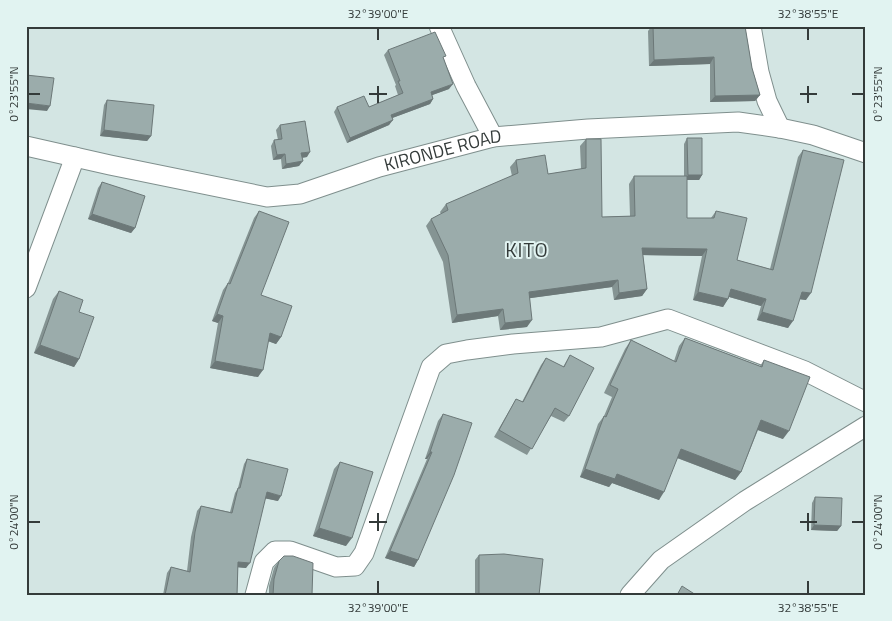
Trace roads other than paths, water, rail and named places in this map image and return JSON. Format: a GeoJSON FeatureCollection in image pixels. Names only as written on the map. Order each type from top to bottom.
{"type":"FeatureCollection","features":[{"type":"Feature","properties":{"kind":"street"},"geometry":{"type":"LineString","coordinates":[[439,26],[466,86],[493,138]]}},
{"type":"Feature","properties":{"kind":"street"},"geometry":{"type":"LineString","coordinates":[[751,26],[759,72],[767,102],[780,128]]}},
{"type":"Feature","properties":{"kind":"street","name":"KIRONDE ROAD"},"geometry":{"type":"LineString","coordinates":[[26,146],[267,197],[300,194],[379,167],[493,138],[588,129],[738,122],[814,135],[866,153]]}},
{"type":"Feature","properties":{"kind":"street"},"geometry":{"type":"LineString","coordinates":[[26,288],[75,157]]}},
{"type":"Feature","properties":{"kind":"street"},"geometry":{"type":"LineString","coordinates":[[255,595],[264,562],[275,552],[290,552],[336,566],[355,566],[364,553],[431,367],[446,354],[513,344],[601,337],[668,319],[805,371],[866,402]]}},
{"type":"Feature","properties":{"kind":"street"},"geometry":{"type":"LineString","coordinates":[[630,595],[661,560],[745,501],[866,426]]}},
{"type":"Feature","properties":{"kind":"district","name":"KITO"},"geometry":{"type":"Point","coordinates":[527,250]}}]}
